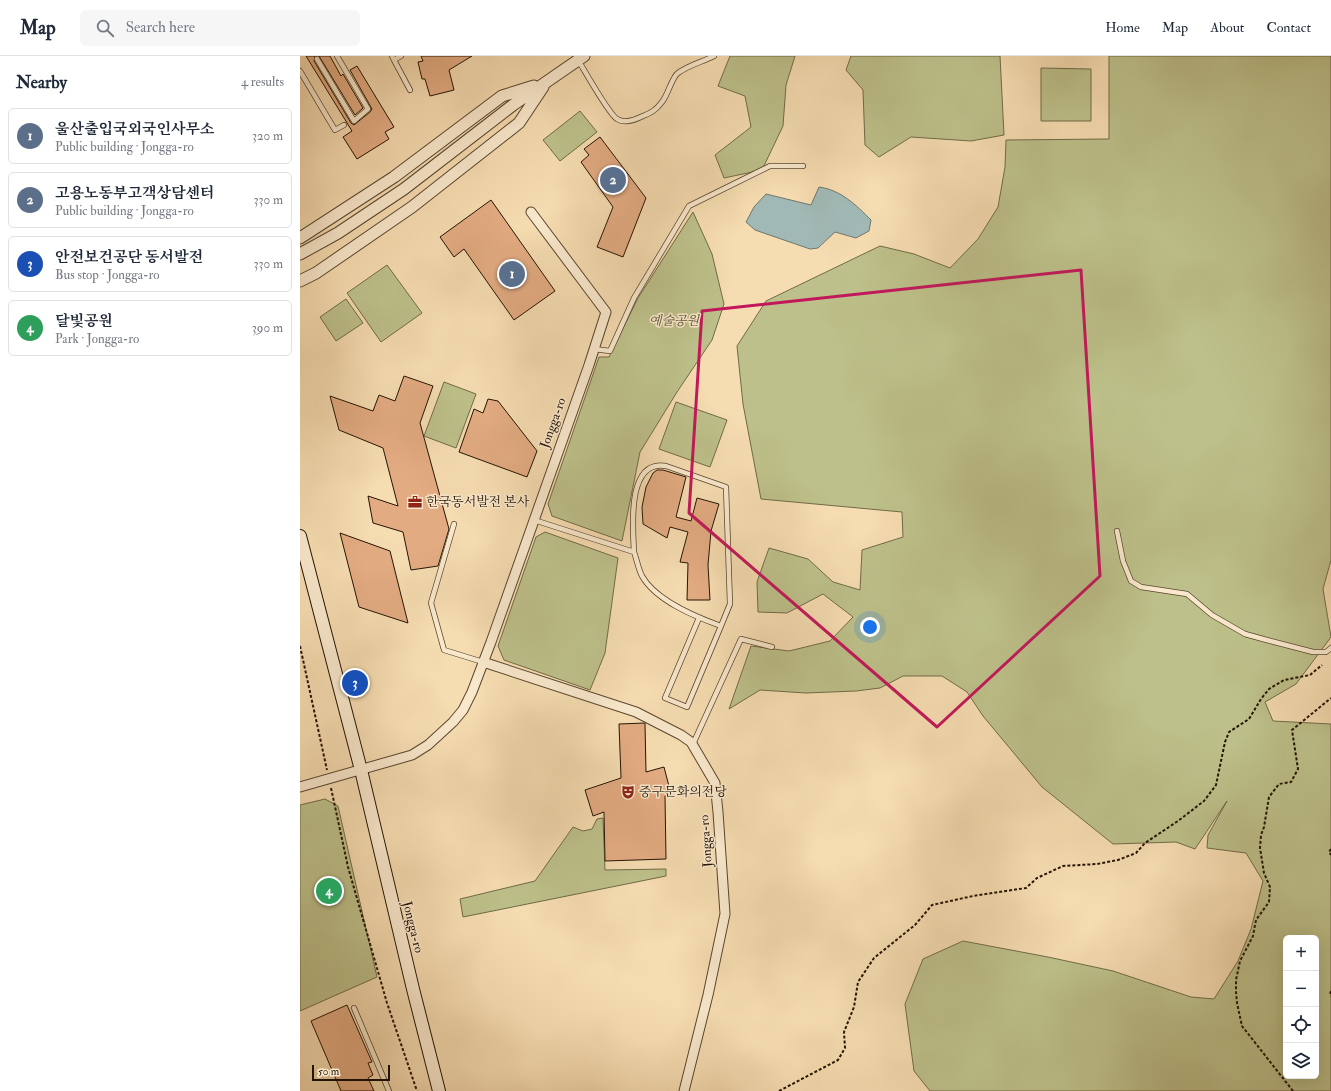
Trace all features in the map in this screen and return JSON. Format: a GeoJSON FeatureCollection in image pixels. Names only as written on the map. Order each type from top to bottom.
{"type":"FeatureCollection","features":[{"type":"Feature","properties":{"kind":"main road","name":"Jongga-ro"},"geometry":{"type":"LineString","coordinates":[[300,536],[361,770],[439,1091]]}},
{"type":"Feature","properties":{"kind":"street"},"geometry":{"type":"LineString","coordinates":[[300,254],[338,233],[404,189],[513,105],[581,58]]}},
{"type":"Feature","properties":{"kind":"street"},"geometry":{"type":"LineString","coordinates":[[300,238],[394,177],[502,96],[546,83]]}},
{"type":"Feature","properties":{"kind":"street"},"geometry":{"type":"LineString","coordinates":[[300,281],[316,273],[412,207],[518,123],[546,83]]}},
{"type":"Feature","properties":{"kind":"street","name":"Jongga-ro"},"geometry":{"type":"LineString","coordinates":[[300,787],[412,755],[428,746],[463,710],[484,662],[606,312],[531,212]]}},
{"type":"Feature","properties":{"kind":"street","name":"Jongga-ro"},"geometry":{"type":"LineString","coordinates":[[484,662],[636,712],[681,735],[693,744],[715,783],[725,914],[708,995],[684,1091]]}},
{"type":"Feature","properties":{"kind":"lane"},"geometry":{"type":"LineString","coordinates":[[317,59],[354,121],[368,109],[337,56]]}},
{"type":"Feature","properties":{"kind":"lane"},"geometry":{"type":"LineString","coordinates":[[401,56],[393,58],[410,90]]}},
{"type":"Feature","properties":{"kind":"lane"},"geometry":{"type":"LineString","coordinates":[[581,58],[608,109],[616,119],[624,122],[636,120],[653,112],[669,93],[676,74],[690,66],[714,56]]}},
{"type":"Feature","properties":{"kind":"lane"},"geometry":{"type":"LineString","coordinates":[[300,71],[335,130],[344,125]]}},
{"type":"Feature","properties":{"kind":"lane"},"geometry":{"type":"LineString","coordinates":[[594,349],[610,351],[634,298],[689,206],[770,166],[803,166]]}},
{"type":"Feature","properties":{"kind":"lane"},"geometry":{"type":"LineString","coordinates":[[698,618],[665,698],[687,707],[721,626],[730,604],[726,487],[666,466],[658,465],[646,471],[641,477],[633,504],[634,552],[643,576],[651,587],[680,609],[698,618],[721,626]]}},
{"type":"Feature","properties":{"kind":"lane"},"geometry":{"type":"LineString","coordinates":[[534,520],[634,552]]}},
{"type":"Feature","properties":{"kind":"lane"},"geometry":{"type":"LineString","coordinates":[[454,524],[431,603],[444,650],[484,662]]}},
{"type":"Feature","properties":{"kind":"lane"},"geometry":{"type":"LineString","coordinates":[[1117,531],[1123,561],[1131,582],[1142,587],[1187,594],[1212,615],[1245,634],[1263,640],[1313,652],[1326,652],[1331,648]]}},
{"type":"Feature","properties":{"kind":"lane"},"geometry":{"type":"LineString","coordinates":[[693,744],[741,638],[772,647]]}},
{"type":"Feature","properties":{"kind":"lane"},"geometry":{"type":"LineString","coordinates":[[354,1008],[389,1091]]}},
{"type":"Feature","properties":{"kind":"path"},"geometry":{"type":"LineString","coordinates":[[300,646],[348,867],[387,1003],[417,1091]]}},
{"type":"Feature","properties":{"kind":"path"},"geometry":{"type":"LineString","coordinates":[[779,1091],[838,1060],[845,1048],[844,1032],[854,1007],[858,982],[874,958],[915,925],[932,905],[973,896],[1026,888],[1037,878],[1063,866],[1097,864],[1118,860],[1136,853],[1145,843],[1178,821],[1204,801],[1216,785],[1225,742],[1229,732],[1249,718],[1261,699],[1270,689],[1284,680],[1310,674],[1322,665]]}},
{"type":"Feature","properties":{"kind":"path"},"geometry":{"type":"LineString","coordinates":[[1293,1091],[1242,1026],[1237,1003],[1236,980],[1240,960],[1253,936],[1256,920],[1269,902],[1270,887],[1264,872],[1260,848],[1261,835],[1264,827],[1269,797],[1279,784],[1291,782],[1298,769],[1292,730],[1331,698]]}},
{"type":"Feature","properties":{"kind":"path"},"geometry":{"type":"LineString","coordinates":[[1331,849],[1329,852],[1331,855]]}},
{"type":"Feature","properties":{"kind":"path"},"geometry":{"type":"LineString","coordinates":[[1331,991],[1331,996]]}},
{"type":"Feature","properties":{"kind":"highlighted area"},"geometry":{"type":"Polygon","coordinates":[[[1081,270],[1100,576],[937,727],[689,513],[702,311],[1081,270]]]}},
{"type":"Feature","properties":{"kind":"green space"},"geometry":{"type":"Polygon","coordinates":[[[730,56],[795,56],[786,85],[783,126],[762,170],[724,178],[715,155],[751,127],[745,96],[718,86],[730,56]]]}},
{"type":"Feature","properties":{"kind":"green space"},"geometry":{"type":"Polygon","coordinates":[[[851,56],[1000,56],[1004,135],[971,141],[911,137],[879,157],[865,145],[863,90],[846,70],[851,56]]]}},
{"type":"Feature","properties":{"kind":"green space"},"geometry":{"type":"Polygon","coordinates":[[[1109,56],[1331,56],[1331,560],[1323,589],[1331,637],[1296,684],[1265,702],[1273,721],[1331,724],[1331,1091],[930,1091],[914,1071],[905,1004],[923,959],[963,941],[1113,971],[1191,997],[1214,999],[1238,961],[1251,929],[1263,881],[1246,853],[1207,848],[1208,835],[1227,801],[1195,849],[1176,842],[1113,844],[1042,787],[983,716],[967,692],[942,676],[903,676],[880,688],[856,691],[806,693],[760,690],[729,709],[751,646],[789,651],[830,641],[853,617],[823,594],[787,613],[758,612],[757,582],[769,548],[808,559],[833,582],[860,590],[862,550],[903,537],[902,512],[761,499],[743,404],[737,346],[766,301],[880,246],[914,254],[950,268],[978,239],[998,207],[1005,167],[1006,140],[1109,139],[1109,56]]]}},
{"type":"Feature","properties":{"kind":"green space"},"geometry":{"type":"Polygon","coordinates":[[[1041,68],[1091,69],[1091,121],[1041,121],[1041,68]]]}},
{"type":"Feature","properties":{"kind":"green space"},"geometry":{"type":"Polygon","coordinates":[[[580,111],[597,132],[560,161],[543,140],[580,111]]]}},
{"type":"Feature","properties":{"kind":"green space","name":"예술공원"},"geometry":{"type":"Polygon","coordinates":[[[693,212],[712,254],[724,304],[712,340],[677,392],[640,452],[622,541],[552,516],[548,504],[599,357],[609,357],[638,298],[693,212]]]}},
{"type":"Feature","properties":{"kind":"green space"},"geometry":{"type":"Polygon","coordinates":[[[387,265],[422,313],[381,342],[347,293],[387,265]]]}},
{"type":"Feature","properties":{"kind":"green space"},"geometry":{"type":"Polygon","coordinates":[[[346,299],[363,323],[336,341],[320,317],[346,299]]]}},
{"type":"Feature","properties":{"kind":"green space"},"geometry":{"type":"Polygon","coordinates":[[[444,382],[476,394],[456,448],[424,436],[444,382]]]}},
{"type":"Feature","properties":{"kind":"green space"},"geometry":{"type":"Polygon","coordinates":[[[676,402],[727,420],[710,467],[659,449],[676,402]]]}},
{"type":"Feature","properties":{"kind":"green space"},"geometry":{"type":"Polygon","coordinates":[[[545,532],[618,558],[605,653],[590,690],[504,660],[498,646],[536,537],[545,532]]]}},
{"type":"Feature","properties":{"kind":"green space"},"geometry":{"type":"Polygon","coordinates":[[[325,799],[338,806],[377,977],[300,1011],[300,805],[325,799]]]}},
{"type":"Feature","properties":{"kind":"green space"},"geometry":{"type":"Polygon","coordinates":[[[603,818],[605,870],[666,869],[666,876],[463,917],[460,899],[535,881],[573,827],[583,831],[592,829],[597,819],[603,818]]]}},
{"type":"Feature","properties":{"kind":"water"},"geometry":{"type":"Polygon","coordinates":[[[819,187],[834,191],[854,204],[871,220],[869,231],[856,238],[835,232],[818,248],[810,249],[755,230],[746,222],[754,207],[766,194],[811,205],[819,187]]]}},
{"type":"Feature","properties":{"kind":"building"},"geometry":{"type":"Polygon","coordinates":[[[306,56],[315,56],[314,61],[351,123],[354,125],[372,109],[350,70],[357,66],[394,127],[385,132],[389,139],[357,159],[343,137],[352,131],[306,56]]]}},
{"type":"Feature","properties":{"kind":"building"},"geometry":{"type":"Polygon","coordinates":[[[319,56],[330,56],[341,76],[343,74],[363,108],[355,115],[319,56]]]}},
{"type":"Feature","properties":{"kind":"building"},"geometry":{"type":"Polygon","coordinates":[[[421,56],[472,56],[449,70],[454,90],[430,96],[425,79],[422,79],[418,62],[423,61],[421,56]]]}},
{"type":"Feature","properties":{"kind":"building"},"geometry":{"type":"Polygon","coordinates":[[[600,137],[646,198],[623,257],[597,247],[613,207],[581,162],[589,155],[584,149],[600,137]]]}},
{"type":"Feature","properties":{"kind":"building"},"geometry":{"type":"Polygon","coordinates":[[[491,200],[555,291],[514,320],[464,249],[454,257],[440,237],[491,200]]]}},
{"type":"Feature","properties":{"kind":"building"},"geometry":{"type":"Polygon","coordinates":[[[404,376],[433,386],[420,423],[449,529],[438,566],[411,570],[403,532],[373,523],[368,496],[398,506],[383,448],[339,430],[330,396],[373,411],[379,395],[395,401],[404,376]]]}},
{"type":"Feature","properties":{"kind":"building"},"geometry":{"type":"Polygon","coordinates":[[[488,399],[498,401],[537,451],[527,477],[459,452],[474,409],[483,413],[488,399]]]}},
{"type":"Feature","properties":{"kind":"building"},"geometry":{"type":"Polygon","coordinates":[[[657,470],[663,470],[686,477],[676,517],[691,521],[697,498],[719,504],[711,531],[708,565],[710,600],[687,600],[688,563],[680,562],[688,532],[670,527],[667,538],[643,524],[642,507],[646,487],[653,473],[657,470]]]}},
{"type":"Feature","properties":{"kind":"building"},"geometry":{"type":"Polygon","coordinates":[[[340,533],[390,551],[408,623],[359,607],[340,533]]]}},
{"type":"Feature","properties":{"kind":"building","name":"중구문화의전당"},"geometry":{"type":"Polygon","coordinates":[[[645,723],[646,772],[664,767],[671,794],[665,796],[666,859],[605,861],[604,812],[593,816],[585,790],[621,778],[619,724],[645,723]]]}},
{"type":"Feature","properties":{"kind":"building"},"geometry":{"type":"Polygon","coordinates":[[[347,1005],[372,1062],[368,1063],[373,1075],[368,1078],[374,1091],[341,1091],[311,1021],[347,1005]]]}},
{"type":"Feature","properties":{"kind":"place","name":"고용노동부고객상담센터"},"geometry":{"type":"Point","coordinates":[613,180]}},
{"type":"Feature","properties":{"kind":"place","name":"울산출입국외국인사무소"},"geometry":{"type":"Point","coordinates":[512,274]}},
{"type":"Feature","properties":{"kind":"place","name":"한국동서발전 본사"},"geometry":{"type":"Point","coordinates":[415,502]}},
{"type":"Feature","properties":{"kind":"place","name":"안전보건공단 동서발전"},"geometry":{"type":"Point","coordinates":[355,683]}},
{"type":"Feature","properties":{"kind":"place","name":"중구문화의전당"},"geometry":{"type":"Point","coordinates":[628,792]}},
{"type":"Feature","properties":{"kind":"place","name":"달빛공원"},"geometry":{"type":"Point","coordinates":[329,891]}}]}
